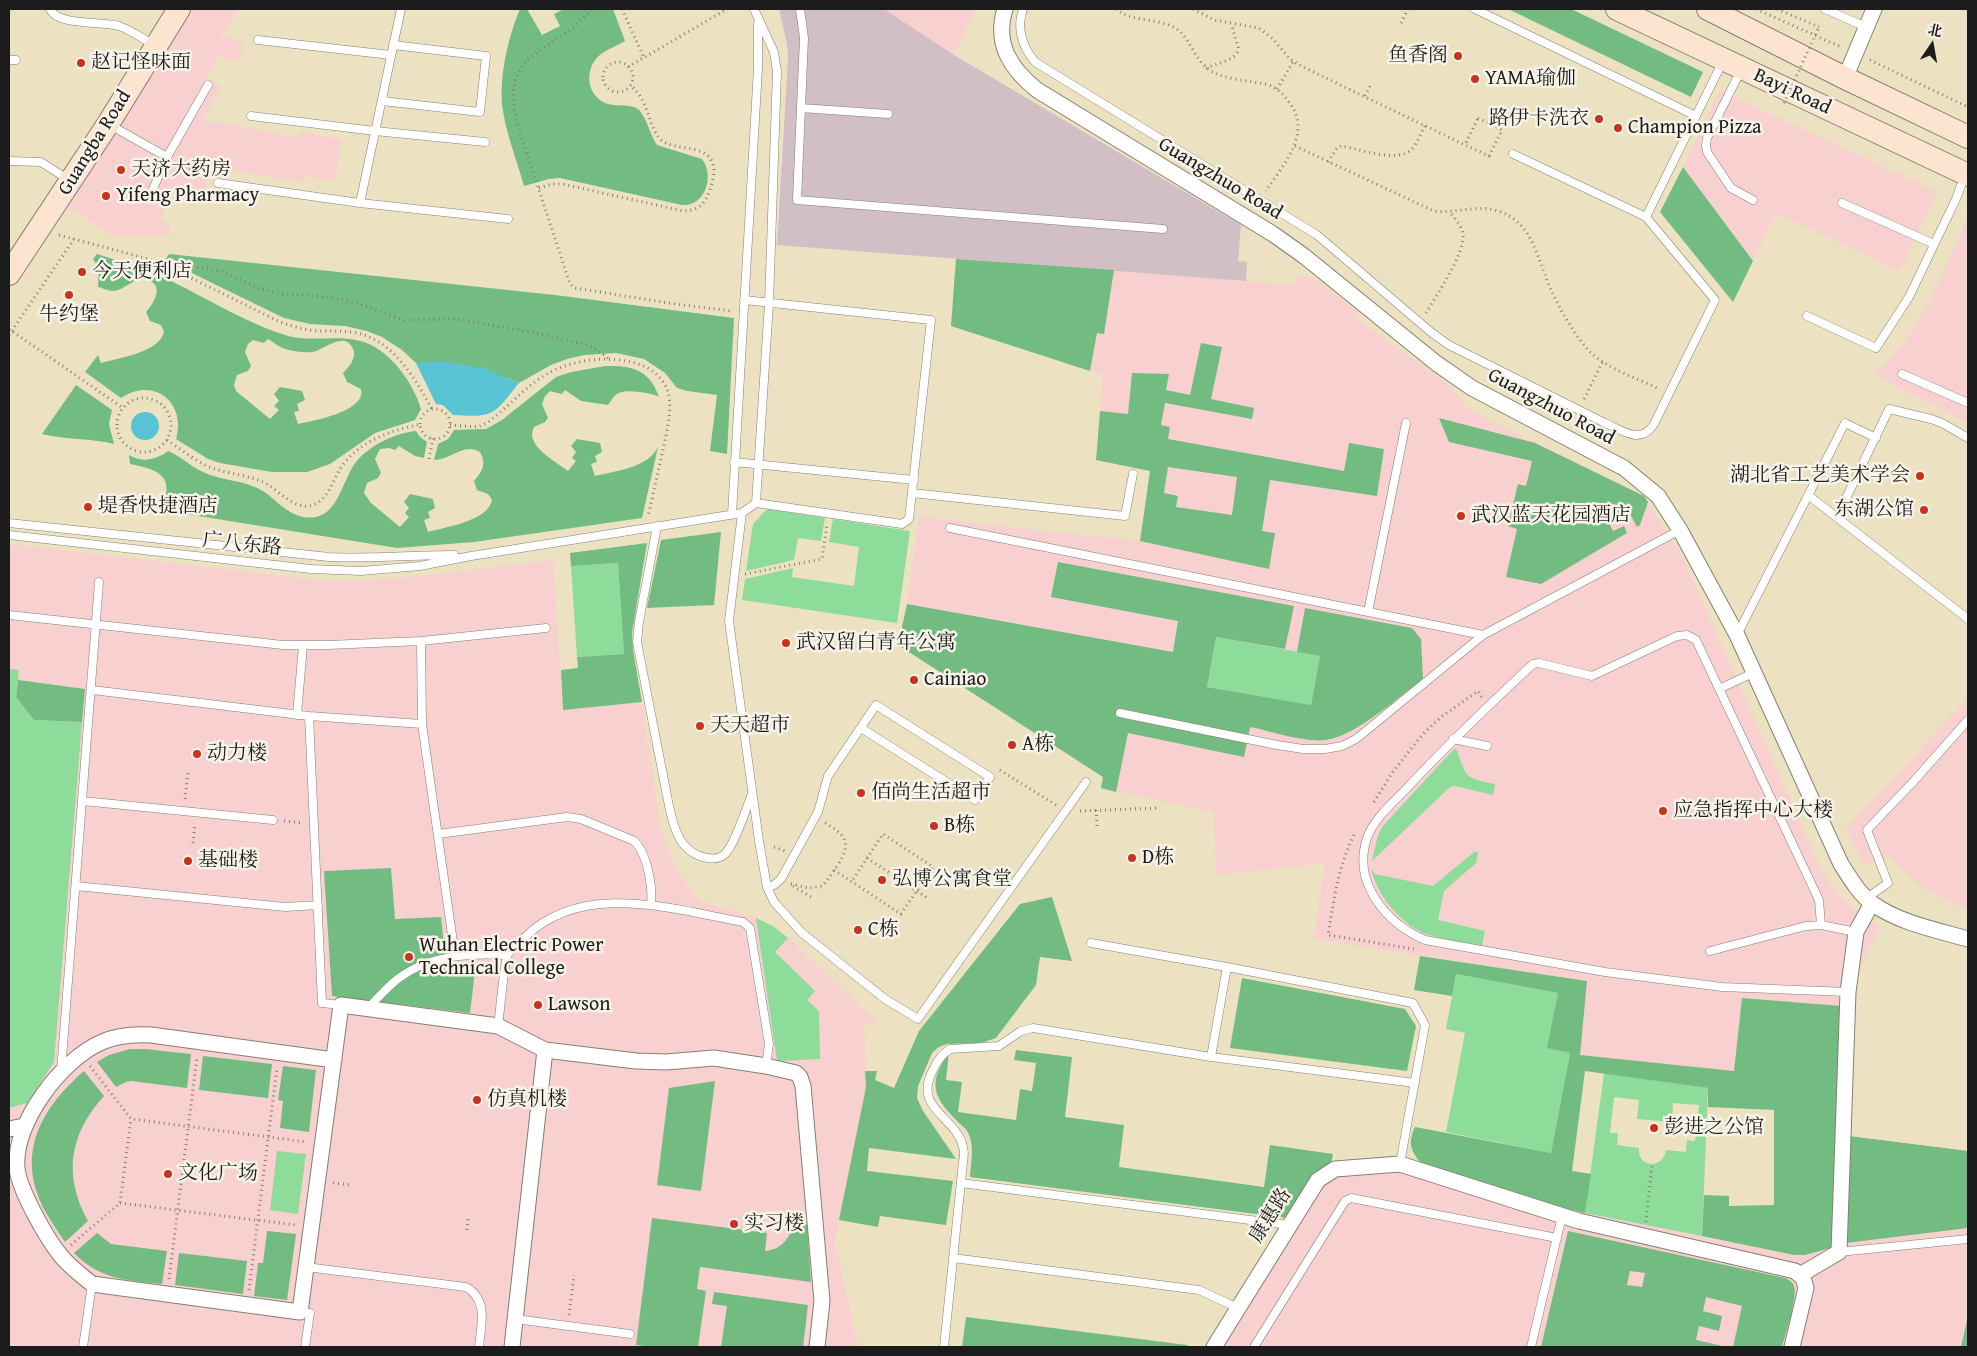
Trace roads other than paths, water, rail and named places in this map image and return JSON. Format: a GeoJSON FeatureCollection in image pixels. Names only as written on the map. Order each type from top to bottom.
{"type":"FeatureCollection","features":[{"type":"Feature","properties":{"kind":"main road","name":"Guangba Road"},"geometry":{"type":"LineString","coordinates":[[9,274],[108,124],[178,9]]}},
{"type":"Feature","properties":{"kind":"main road","name":"Bayi Road"},"geometry":{"type":"LineString","coordinates":[[1616,9],[1967,174]]}},
{"type":"Feature","properties":{"kind":"main road","name":"Bayi Road"},"geometry":{"type":"LineString","coordinates":[[1709,9],[1844,78],[1968,137]]}},
{"type":"Feature","properties":{"kind":"street","name":"Guangzhuo Road"},"geometry":{"type":"LineString","coordinates":[[1005,9],[1002,33],[1006,54],[1020,75],[1037,90],[1273,234],[1304,256],[1436,363],[1472,388],[1624,468],[1658,496],[1680,530],[1737,635],[1841,864],[1850,878],[1870,901],[1902,919],[1968,939]]}},
{"type":"Feature","properties":{"kind":"street"},"geometry":{"type":"LineString","coordinates":[[1844,78],[1874,9]]}},
{"type":"Feature","properties":{"kind":"street"},"geometry":{"type":"LineString","coordinates":[[1800,1275],[1839,1252],[1848,992],[1856,932],[1870,901]]}},
{"type":"Feature","properties":{"kind":"street"},"geometry":{"type":"LineString","coordinates":[[334,1060],[151,1035],[123,1035],[101,1042],[82,1054],[61,1073],[31,1113],[20,1137],[13,1167],[34,1212],[60,1255],[74,1270],[92,1284],[300,1312],[322,1144],[334,1060],[341,1006],[498,1026],[545,1050],[636,1061],[652,1062],[714,1058],[766,1066],[796,1074],[800,1077],[803,1086],[822,1301],[817,1347]]}},
{"type":"Feature","properties":{"kind":"street"},"geometry":{"type":"LineString","coordinates":[[512,1347],[545,1050]]}},
{"type":"Feature","properties":{"kind":"street"},"geometry":{"type":"LineString","coordinates":[[9,1129],[24,1126]]}},
{"type":"Feature","properties":{"kind":"street"},"geometry":{"type":"LineString","coordinates":[[1400,1164],[1562,1216],[1790,1269],[1800,1275],[1806,1282],[1805,1295],[1792,1347]]}},
{"type":"Feature","properties":{"kind":"street","name":"康惠路"},"geometry":{"type":"LineString","coordinates":[[1214,1347],[1318,1180],[1329,1171],[1400,1164]]}},
{"type":"Feature","properties":{"kind":"lane"},"geometry":{"type":"LineString","coordinates":[[50,9],[54,16],[61,19],[119,26],[156,46]]}},
{"type":"Feature","properties":{"kind":"lane"},"geometry":{"type":"LineString","coordinates":[[360,203],[401,9]]}},
{"type":"Feature","properties":{"kind":"lane"},"geometry":{"type":"LineString","coordinates":[[754,9],[774,52],[777,71],[769,303],[756,503]]}},
{"type":"Feature","properties":{"kind":"lane"},"geometry":{"type":"LineString","coordinates":[[800,9],[804,38],[797,200],[1163,230]]}},
{"type":"Feature","properties":{"kind":"lane"},"geometry":{"type":"LineString","coordinates":[[1023,9],[1020,20],[1020,35],[1028,53],[1035,62],[1317,236],[1420,323],[1449,345],[1618,429],[1639,435],[1650,431],[1715,300],[1646,217],[1513,154]]}},
{"type":"Feature","properties":{"kind":"lane"},"geometry":{"type":"LineString","coordinates":[[1475,9],[1696,116]]}},
{"type":"Feature","properties":{"kind":"lane"},"geometry":{"type":"LineString","coordinates":[[1825,9],[1866,27]]}},
{"type":"Feature","properties":{"kind":"lane"},"geometry":{"type":"LineString","coordinates":[[732,514],[758,68],[758,19]]}},
{"type":"Feature","properties":{"kind":"lane"},"geometry":{"type":"LineString","coordinates":[[258,40],[391,54]]}},
{"type":"Feature","properties":{"kind":"lane"},"geometry":{"type":"LineString","coordinates":[[382,101],[480,112],[486,56],[393,45]]}},
{"type":"Feature","properties":{"kind":"lane"},"geometry":{"type":"LineString","coordinates":[[1646,217],[1696,116],[1733,64]]}},
{"type":"Feature","properties":{"kind":"lane"},"geometry":{"type":"LineString","coordinates":[[1733,64],[1706,145],[1708,152],[1732,188],[1753,200]]}},
{"type":"Feature","properties":{"kind":"lane"},"geometry":{"type":"LineString","coordinates":[[153,188],[166,158],[208,85]]}},
{"type":"Feature","properties":{"kind":"lane"},"geometry":{"type":"LineString","coordinates":[[801,108],[888,114]]}},
{"type":"Feature","properties":{"kind":"lane"},"geometry":{"type":"LineString","coordinates":[[251,116],[485,142]]}},
{"type":"Feature","properties":{"kind":"lane"},"geometry":{"type":"LineString","coordinates":[[108,124],[166,158]]}},
{"type":"Feature","properties":{"kind":"lane"},"geometry":{"type":"LineString","coordinates":[[9,161],[41,162],[71,181]]}},
{"type":"Feature","properties":{"kind":"lane"},"geometry":{"type":"LineString","coordinates":[[1807,316],[1876,348],[1909,297],[1967,174]]}},
{"type":"Feature","properties":{"kind":"lane"},"geometry":{"type":"LineString","coordinates":[[218,182],[360,203],[508,219]]}},
{"type":"Feature","properties":{"kind":"lane"},"geometry":{"type":"LineString","coordinates":[[1842,202],[1934,244]]}},
{"type":"Feature","properties":{"kind":"lane"},"geometry":{"type":"LineString","coordinates":[[744,300],[931,320],[909,519],[902,524],[756,503],[742,513],[729,622],[752,794],[767,887],[774,902],[802,933],[885,999],[918,1019],[1086,782]]}},
{"type":"Feature","properties":{"kind":"lane"},"geometry":{"type":"LineString","coordinates":[[1902,374],[1968,403]]}},
{"type":"Feature","properties":{"kind":"lane"},"geometry":{"type":"LineString","coordinates":[[1837,517],[1889,409],[1942,423],[1968,438]]}},
{"type":"Feature","properties":{"kind":"lane"},"geometry":{"type":"LineString","coordinates":[[1368,612],[1406,423]]}},
{"type":"Feature","properties":{"kind":"lane"},"geometry":{"type":"LineString","coordinates":[[1737,635],[1845,423],[1876,438]]}},
{"type":"Feature","properties":{"kind":"lane"},"geometry":{"type":"LineString","coordinates":[[734,462],[914,480]]}},
{"type":"Feature","properties":{"kind":"lane"},"geometry":{"type":"LineString","coordinates":[[912,493],[1125,516],[1133,474]]}},
{"type":"Feature","properties":{"kind":"lane"},"geometry":{"type":"LineString","coordinates":[[1808,495],[1968,619]]}},
{"type":"Feature","properties":{"kind":"lane","name":"广八东路"},"geometry":{"type":"LineString","coordinates":[[9,535],[334,571],[361,571],[420,566],[471,556],[742,513]]}},
{"type":"Feature","properties":{"kind":"lane","name":"广八东路"},"geometry":{"type":"LineString","coordinates":[[9,523],[320,556],[357,558],[418,555],[471,556]]}},
{"type":"Feature","properties":{"kind":"lane"},"geometry":{"type":"LineString","coordinates":[[651,527],[637,642],[669,806],[674,829],[680,842],[692,853],[700,857],[716,859],[722,857],[727,853],[732,843],[752,794]]}},
{"type":"Feature","properties":{"kind":"lane"},"geometry":{"type":"LineString","coordinates":[[950,528],[1483,635]]}},
{"type":"Feature","properties":{"kind":"lane"},"geometry":{"type":"LineString","coordinates":[[1120,713],[1303,749],[1325,749],[1342,746],[1356,740],[1483,635],[1680,530]]}},
{"type":"Feature","properties":{"kind":"lane"},"geometry":{"type":"LineString","coordinates":[[61,1073],[99,582]]}},
{"type":"Feature","properties":{"kind":"lane"},"geometry":{"type":"LineString","coordinates":[[9,615],[284,645],[421,641],[546,628]]}},
{"type":"Feature","properties":{"kind":"lane"},"geometry":{"type":"LineString","coordinates":[[1821,925],[1819,900],[1696,640],[1687,635],[1683,635],[1592,676],[1536,663],[1453,739],[1379,818],[1367,838],[1363,858],[1366,881],[1385,912],[1402,927],[1425,940],[1605,972],[1722,987],[1848,992]]}},
{"type":"Feature","properties":{"kind":"lane"},"geometry":{"type":"LineString","coordinates":[[421,641],[422,724],[455,956]]}},
{"type":"Feature","properties":{"kind":"lane"},"geometry":{"type":"LineString","coordinates":[[297,714],[303,645]]}},
{"type":"Feature","properties":{"kind":"lane"},"geometry":{"type":"LineString","coordinates":[[1719,689],[1755,672]]}},
{"type":"Feature","properties":{"kind":"lane"},"geometry":{"type":"LineString","coordinates":[[92,690],[309,716],[422,724]]}},
{"type":"Feature","properties":{"kind":"lane"},"geometry":{"type":"LineString","coordinates":[[767,887],[774,885],[781,879],[818,812],[828,776],[876,705],[990,777],[975,800],[861,728]]}},
{"type":"Feature","properties":{"kind":"lane"},"geometry":{"type":"LineString","coordinates":[[309,716],[322,1003],[341,1006]]}},
{"type":"Feature","properties":{"kind":"lane"},"geometry":{"type":"LineString","coordinates":[[1870,901],[1888,883],[1867,830],[1968,720]]}},
{"type":"Feature","properties":{"kind":"lane"},"geometry":{"type":"LineString","coordinates":[[1453,739],[1487,746]]}},
{"type":"Feature","properties":{"kind":"lane"},"geometry":{"type":"LineString","coordinates":[[83,800],[274,820]]}},
{"type":"Feature","properties":{"kind":"lane"},"geometry":{"type":"LineString","coordinates":[[438,834],[567,817],[581,819],[638,844],[642,851],[652,890],[650,906]]}},
{"type":"Feature","properties":{"kind":"lane"},"geometry":{"type":"LineString","coordinates":[[76,886],[284,907],[318,904]]}},
{"type":"Feature","properties":{"kind":"lane"},"geometry":{"type":"LineString","coordinates":[[498,1026],[507,955],[539,925],[559,913],[572,908],[617,903],[650,906],[743,922],[750,928],[769,1044],[766,1066]]}},
{"type":"Feature","properties":{"kind":"lane"},"geometry":{"type":"LineString","coordinates":[[1710,951],[1783,931],[1821,925],[1856,932]]}},
{"type":"Feature","properties":{"kind":"lane"},"geometry":{"type":"LineString","coordinates":[[1091,943],[1413,1003],[1425,1025],[1400,1164]]}},
{"type":"Feature","properties":{"kind":"lane"},"geometry":{"type":"LineString","coordinates":[[368,1008],[404,974],[423,965],[455,956],[507,955]]}},
{"type":"Feature","properties":{"kind":"lane"},"geometry":{"type":"LineString","coordinates":[[1211,1057],[1227,967]]}},
{"type":"Feature","properties":{"kind":"lane"},"geometry":{"type":"LineString","coordinates":[[944,1347],[963,1147],[958,1135],[933,1106],[927,1089],[928,1078],[932,1070],[945,1052],[950,1049],[998,1046],[1021,1031],[1034,1028],[1211,1057],[1415,1083]]}},
{"type":"Feature","properties":{"kind":"lane"},"geometry":{"type":"LineString","coordinates":[[961,1183],[1289,1225]]}},
{"type":"Feature","properties":{"kind":"lane"},"geometry":{"type":"LineString","coordinates":[[1254,1347],[1345,1201],[1351,1198],[1557,1238]]}},
{"type":"Feature","properties":{"kind":"lane"},"geometry":{"type":"LineString","coordinates":[[1531,1347],[1562,1216]]}},
{"type":"Feature","properties":{"kind":"lane"},"geometry":{"type":"LineString","coordinates":[[1839,1252],[1968,1239]]}},
{"type":"Feature","properties":{"kind":"lane"},"geometry":{"type":"LineString","coordinates":[[953,1258],[1199,1290],[1238,1308]]}},
{"type":"Feature","properties":{"kind":"lane"},"geometry":{"type":"LineString","coordinates":[[306,1267],[466,1287],[478,1297],[482,1306],[479,1347]]}},
{"type":"Feature","properties":{"kind":"lane"},"geometry":{"type":"LineString","coordinates":[[83,1347],[92,1284]]}},
{"type":"Feature","properties":{"kind":"lane"},"geometry":{"type":"LineString","coordinates":[[300,1312],[310,1313],[305,1347]]}},
{"type":"Feature","properties":{"kind":"lane"},"geometry":{"type":"LineString","coordinates":[[515,1319],[630,1334]]}},
{"type":"Feature","properties":{"kind":"water"},"geometry":{"type":"Polygon","coordinates":[[[439,361],[483,368],[519,383],[498,408],[492,412],[478,416],[453,415],[443,405],[436,404],[416,363],[439,361]]]}},
{"type":"Feature","properties":{"kind":"water"},"geometry":{"type":"Polygon","coordinates":[[[145,412],[155,416],[159,426],[155,436],[145,440],[135,436],[131,426],[135,416],[145,412]]]}},
{"type":"Feature","properties":{"kind":"place","name":"鱼香阁"},"geometry":{"type":"Point","coordinates":[1458,56]}},
{"type":"Feature","properties":{"kind":"place","name":"赵记怪味面"},"geometry":{"type":"Point","coordinates":[81,63]}},
{"type":"Feature","properties":{"kind":"place","name":"YAMA瑜伽"},"geometry":{"type":"Point","coordinates":[1475,79]}},
{"type":"Feature","properties":{"kind":"place","name":"路伊卡洗衣"},"geometry":{"type":"Point","coordinates":[1599,119]}},
{"type":"Feature","properties":{"kind":"place","name":"Champion Pizza"},"geometry":{"type":"Point","coordinates":[1618,128]}},
{"type":"Feature","properties":{"kind":"place","name":"天济大药房"},"geometry":{"type":"Point","coordinates":[121,170]}},
{"type":"Feature","properties":{"kind":"place","name":"Yifeng Pharmacy"},"geometry":{"type":"Point","coordinates":[106,196]}},
{"type":"Feature","properties":{"kind":"place","name":"今天便利店"},"geometry":{"type":"Point","coordinates":[82,272]}},
{"type":"Feature","properties":{"kind":"place","name":"牛约堡"},"geometry":{"type":"Point","coordinates":[69,295]}},
{"type":"Feature","properties":{"kind":"place","name":"湖北省工艺美术学会"},"geometry":{"type":"Point","coordinates":[1920,476]}},
{"type":"Feature","properties":{"kind":"place","name":"堤香快捷酒店"},"geometry":{"type":"Point","coordinates":[88,507]}},
{"type":"Feature","properties":{"kind":"place","name":"东湖公馆"},"geometry":{"type":"Point","coordinates":[1924,510]}},
{"type":"Feature","properties":{"kind":"place","name":"武汉蓝天花园酒店"},"geometry":{"type":"Point","coordinates":[1461,516]}},
{"type":"Feature","properties":{"kind":"place","name":"武汉留白青年公寓"},"geometry":{"type":"Point","coordinates":[786,643]}},
{"type":"Feature","properties":{"kind":"place","name":"Cainiao"},"geometry":{"type":"Point","coordinates":[914,680]}},
{"type":"Feature","properties":{"kind":"place","name":"天天超市"},"geometry":{"type":"Point","coordinates":[700,726]}},
{"type":"Feature","properties":{"kind":"place","name":"A栋"},"geometry":{"type":"Point","coordinates":[1012,745]}},
{"type":"Feature","properties":{"kind":"place","name":"动力楼"},"geometry":{"type":"Point","coordinates":[197,754]}},
{"type":"Feature","properties":{"kind":"place","name":"佰尚生活超市"},"geometry":{"type":"Point","coordinates":[861,793]}},
{"type":"Feature","properties":{"kind":"place","name":"应急指挥中心大楼"},"geometry":{"type":"Point","coordinates":[1663,811]}},
{"type":"Feature","properties":{"kind":"place","name":"B栋"},"geometry":{"type":"Point","coordinates":[934,826]}},
{"type":"Feature","properties":{"kind":"place","name":"D栋"},"geometry":{"type":"Point","coordinates":[1132,858]}},
{"type":"Feature","properties":{"kind":"place","name":"基础楼"},"geometry":{"type":"Point","coordinates":[188,861]}},
{"type":"Feature","properties":{"kind":"place","name":"弘博公寓食堂"},"geometry":{"type":"Point","coordinates":[882,880]}},
{"type":"Feature","properties":{"kind":"place","name":"C栋"},"geometry":{"type":"Point","coordinates":[858,930]}},
{"type":"Feature","properties":{"kind":"place","name":"Wuhan Electric Power Technical College"},"geometry":{"type":"Point","coordinates":[409,957]}},
{"type":"Feature","properties":{"kind":"place","name":"Lawson"},"geometry":{"type":"Point","coordinates":[538,1005]}},
{"type":"Feature","properties":{"kind":"place","name":"仿真机楼"},"geometry":{"type":"Point","coordinates":[477,1100]}},
{"type":"Feature","properties":{"kind":"place","name":"彭进之公馆"},"geometry":{"type":"Point","coordinates":[1654,1128]}},
{"type":"Feature","properties":{"kind":"place","name":"文化广场"},"geometry":{"type":"Point","coordinates":[168,1174]}},
{"type":"Feature","properties":{"kind":"place","name":"实习楼"},"geometry":{"type":"Point","coordinates":[734,1224]}}]}
